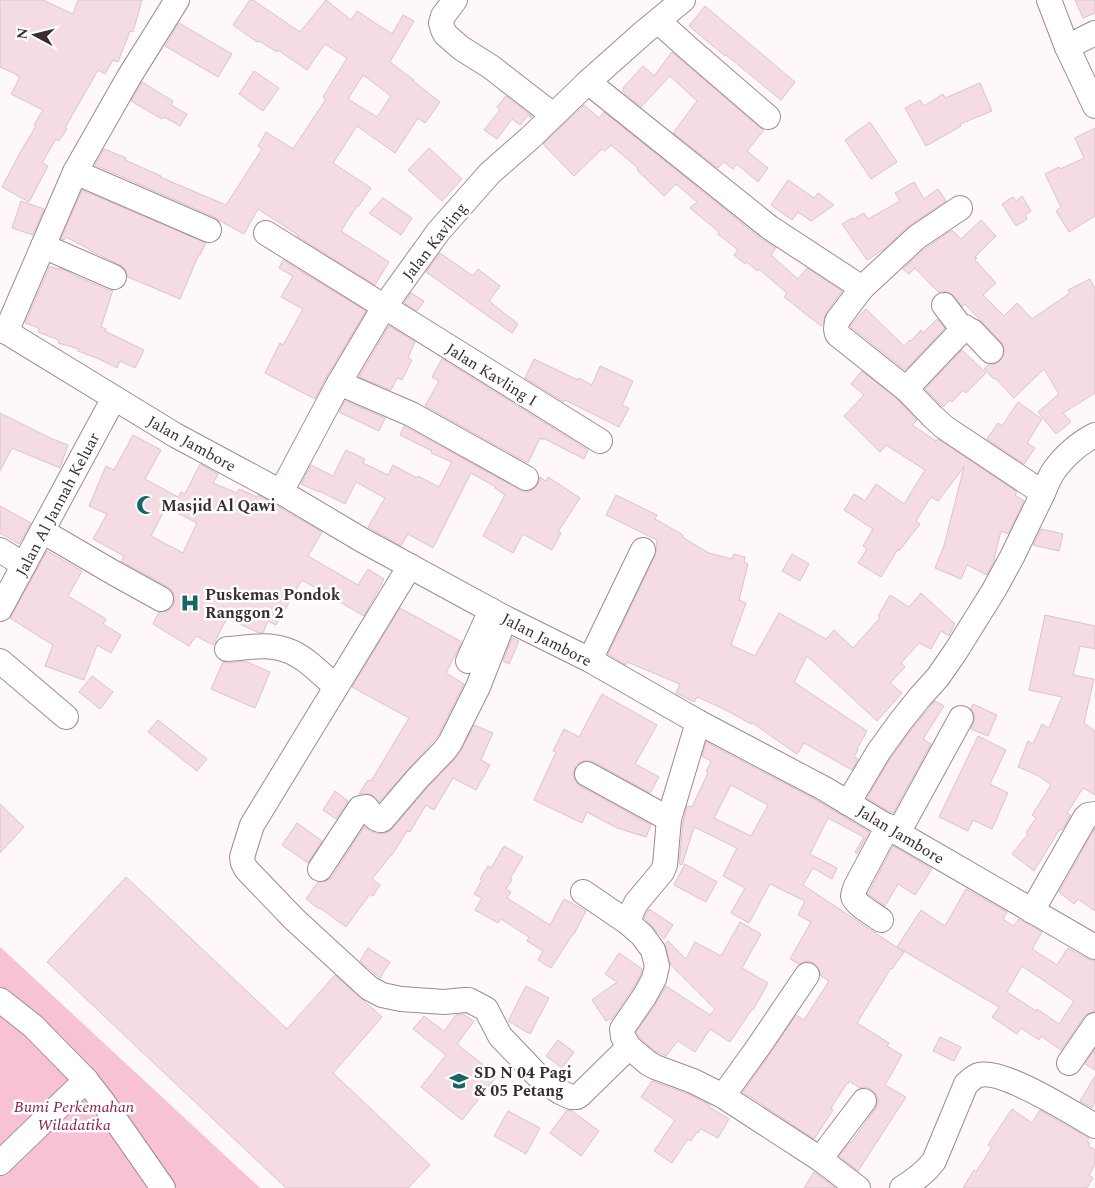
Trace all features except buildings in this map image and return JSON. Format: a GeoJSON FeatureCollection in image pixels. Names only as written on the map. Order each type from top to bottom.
{"type":"FeatureCollection","features":[{"type":"Feature","properties":{"kind":"street"},"geometry":{"type":"LineString","coordinates":[[3,330],[43,246],[75,172],[129,77],[177,0]]}},
{"type":"Feature","properties":{"kind":"street"},"geometry":{"type":"LineString","coordinates":[[455,0],[443,16],[441,23],[446,34],[461,48],[491,67],[553,115]]}},
{"type":"Feature","properties":{"kind":"street","name":"Jalan Kavling"},"geometry":{"type":"LineString","coordinates":[[281,492],[339,383],[384,307],[438,232],[490,173],[530,138],[588,82],[683,0]]}},
{"type":"Feature","properties":{"kind":"street"},"geometry":{"type":"LineString","coordinates":[[1049,0],[1067,47],[1095,106]]}},
{"type":"Feature","properties":{"kind":"street"},"geometry":{"type":"LineString","coordinates":[[650,27],[688,48],[768,117]]}},
{"type":"Feature","properties":{"kind":"street"},"geometry":{"type":"LineString","coordinates":[[1067,47],[1095,33]]}},
{"type":"Feature","properties":{"kind":"street"},"geometry":{"type":"LineString","coordinates":[[588,82],[769,227],[862,288]]}},
{"type":"Feature","properties":{"kind":"street"},"geometry":{"type":"LineString","coordinates":[[75,172],[209,230]]}},
{"type":"Feature","properties":{"kind":"street"},"geometry":{"type":"LineString","coordinates":[[960,208],[917,237],[862,288],[837,321],[837,334],[906,389],[944,427],[1043,493]]}},
{"type":"Feature","properties":{"kind":"street","name":"Jalan Kavling I"},"geometry":{"type":"LineString","coordinates":[[266,233],[600,441]]}},
{"type":"Feature","properties":{"kind":"street"},"geometry":{"type":"LineString","coordinates":[[43,246],[114,277]]}},
{"type":"Feature","properties":{"kind":"street"},"geometry":{"type":"LineString","coordinates":[[944,305],[960,326],[972,331],[991,351]]}},
{"type":"Feature","properties":{"kind":"street"},"geometry":{"type":"LineString","coordinates":[[906,389],[965,327]]}},
{"type":"Feature","properties":{"kind":"street","name":"Jalan Jambore"},"geometry":{"type":"LineString","coordinates":[[3,330],[175,435],[281,492],[362,540],[498,614],[590,660],[698,722],[825,789],[1095,947]]}},
{"type":"Feature","properties":{"kind":"street"},"geometry":{"type":"LineString","coordinates":[[339,383],[410,414],[526,478]]}},
{"type":"Feature","properties":{"kind":"street","name":"Jalan Al Jannah Keluar"},"geometry":{"type":"LineString","coordinates":[[0,609],[114,398]]}},
{"type":"Feature","properties":{"kind":"street"},"geometry":{"type":"LineString","coordinates":[[848,803],[879,751],[920,696],[938,677],[956,651],[1007,566],[1053,472],[1074,450],[1095,435]]}},
{"type":"Feature","properties":{"kind":"street"},"geometry":{"type":"LineString","coordinates":[[42,531],[160,599]]}},
{"type":"Feature","properties":{"kind":"street"},"geometry":{"type":"LineString","coordinates":[[0,550],[24,565]]}},
{"type":"Feature","properties":{"kind":"street"},"geometry":{"type":"LineString","coordinates":[[590,660],[643,550]]}},
{"type":"Feature","properties":{"kind":"street"},"geometry":{"type":"LineString","coordinates":[[410,566],[252,825],[242,857],[243,863],[246,869],[294,919],[369,988],[382,995],[401,1000],[444,1002],[469,1000],[486,1009],[500,1036],[540,1078],[560,1092],[571,1097],[577,1097],[629,1047]]}},
{"type":"Feature","properties":{"kind":"street"},"geometry":{"type":"LineString","coordinates":[[468,661],[498,614]]}},
{"type":"Feature","properties":{"kind":"street"},"geometry":{"type":"LineString","coordinates":[[320,869],[360,808],[366,807],[376,819],[382,820],[417,778],[450,743],[478,687],[498,614]]}},
{"type":"Feature","properties":{"kind":"street"},"geometry":{"type":"LineString","coordinates":[[227,649],[257,647],[284,649],[307,662],[336,688]]}},
{"type":"Feature","properties":{"kind":"street"},"geometry":{"type":"LineString","coordinates":[[0,661],[66,717]]}},
{"type":"Feature","properties":{"kind":"street"},"geometry":{"type":"LineString","coordinates":[[881,920],[858,904],[853,895],[855,888],[962,718]]}},
{"type":"Feature","properties":{"kind":"street"},"geometry":{"type":"LineString","coordinates":[[627,922],[636,903],[662,872],[665,865],[670,819],[698,722]]}},
{"type":"Feature","properties":{"kind":"street"},"geometry":{"type":"LineString","coordinates":[[587,774],[670,819]]}},
{"type":"Feature","properties":{"kind":"street"},"geometry":{"type":"LineString","coordinates":[[1032,910],[1085,818],[1088,815],[1095,814]]}},
{"type":"Feature","properties":{"kind":"street"},"geometry":{"type":"LineString","coordinates":[[583,892],[627,922],[642,935],[653,950],[657,966],[654,979],[622,1029],[622,1037],[629,1047],[655,1066],[693,1081],[723,1096],[820,1159],[858,1188]]}},
{"type":"Feature","properties":{"kind":"street"},"geometry":{"type":"LineString","coordinates":[[723,1096],[807,975]]}},
{"type":"Feature","properties":{"kind":"street"},"geometry":{"type":"LineString","coordinates":[[0,1000],[33,1026],[86,1080],[163,1188]]}},
{"type":"Feature","properties":{"kind":"street"},"geometry":{"type":"LineString","coordinates":[[1069,1063],[1095,1025]]}},
{"type":"Feature","properties":{"kind":"street"},"geometry":{"type":"LineString","coordinates":[[902,1188],[927,1170],[934,1160],[966,1084],[972,1078],[979,1075],[990,1075],[1012,1081],[1095,1126]]}},
{"type":"Feature","properties":{"kind":"street"},"geometry":{"type":"LineString","coordinates":[[0,1163],[86,1080]]}},
{"type":"Feature","properties":{"kind":"street"},"geometry":{"type":"LineString","coordinates":[[820,1159],[864,1101]]}},
{"type":"Feature","properties":{"kind":"green space","name":"Bumi Perkemahan Wiladatika"},"geometry":{"type":"Polygon","coordinates":[[[0,947],[10,956],[260,1188],[0,1188],[0,947]]]}},
{"type":"Feature","properties":{"kind":"place","name":"Masjid Al Qawi"},"geometry":{"type":"Point","coordinates":[146,505]}},
{"type":"Feature","properties":{"kind":"place","name":"Puskemas Pondok Ranggon 2"},"geometry":{"type":"Point","coordinates":[190,603]}},
{"type":"Feature","properties":{"kind":"place","name":"SD N 04 Pagi & 05 Petang"},"geometry":{"type":"Point","coordinates":[459,1081]}}]}
